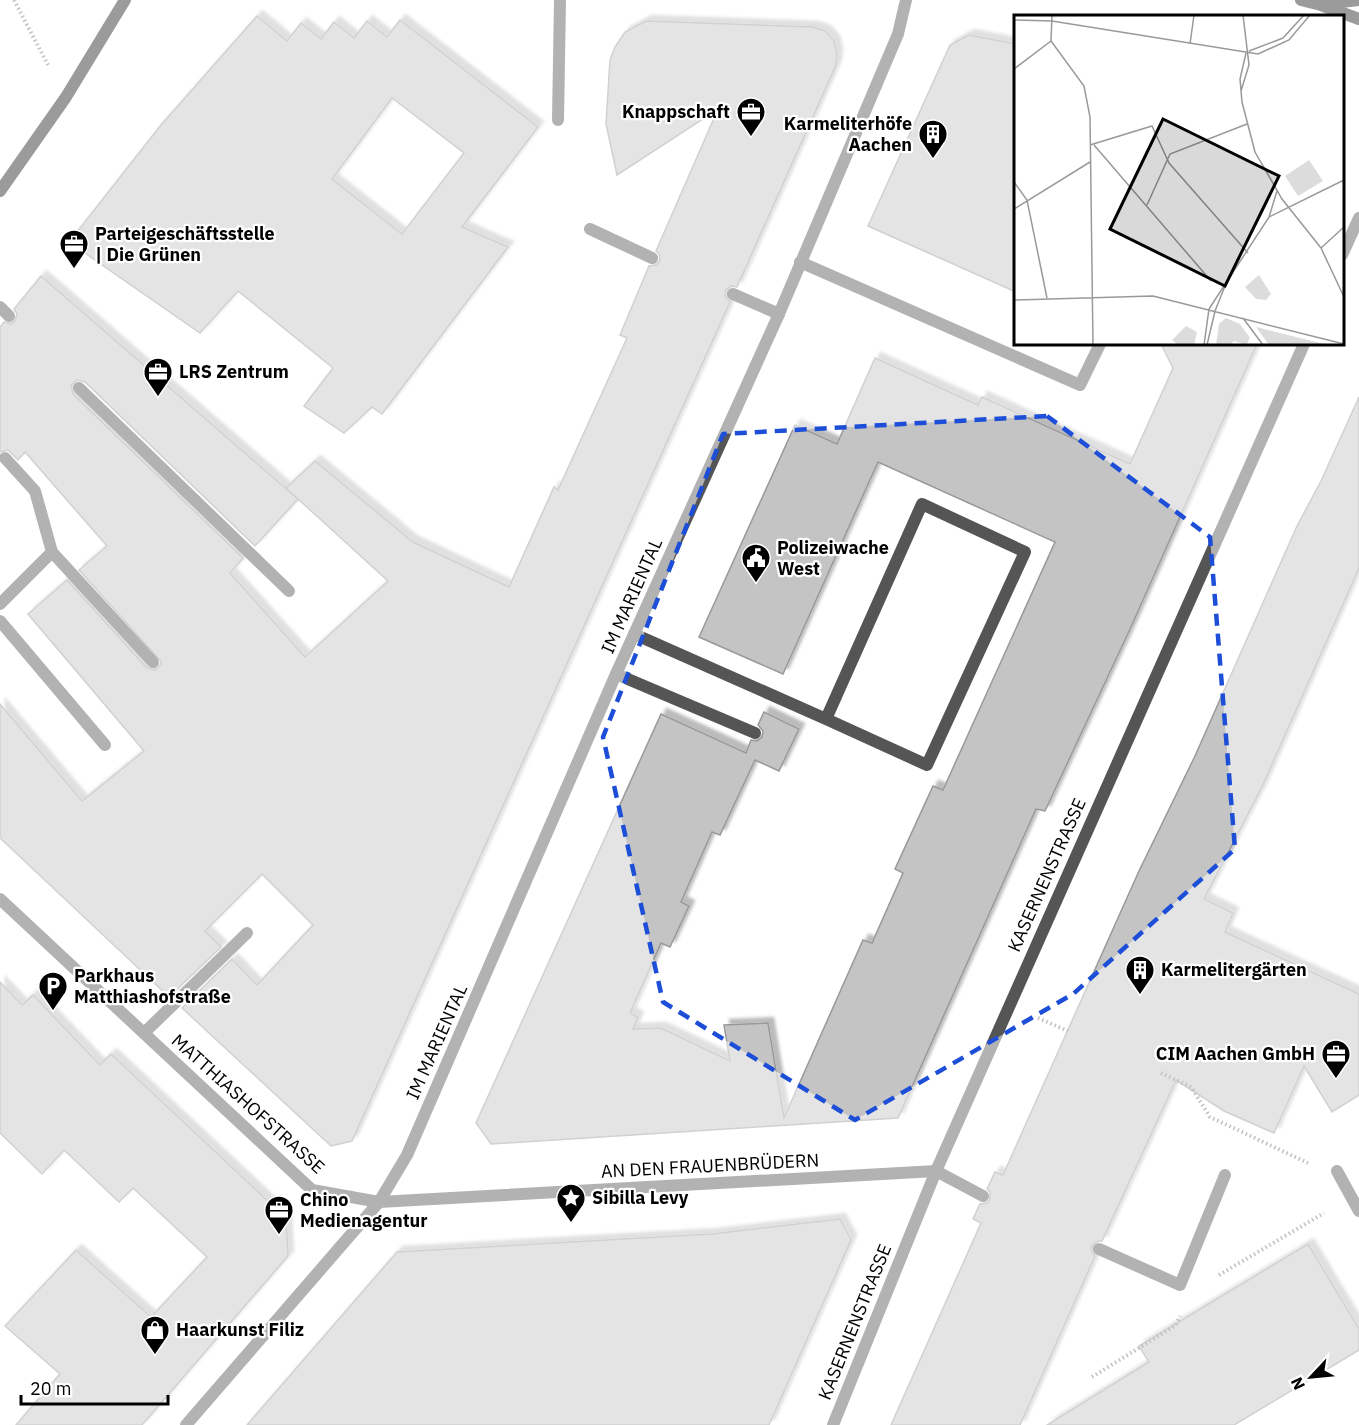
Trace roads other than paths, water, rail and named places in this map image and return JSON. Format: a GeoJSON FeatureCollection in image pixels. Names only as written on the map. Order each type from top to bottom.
{"type":"FeatureCollection","features":[{"type":"Feature","properties":{"kind":"street"},"geometry":{"type":"LineString","coordinates":[[0,191],[66,97],[125,0]]}},
{"type":"Feature","properties":{"kind":"street"},"geometry":{"type":"LineString","coordinates":[[558,120],[560,0]]}},
{"type":"Feature","properties":{"kind":"street","name":"IM MARIENTAL"},"geometry":{"type":"LineString","coordinates":[[379,1202],[407,1155],[616,674],[779,314],[898,34],[906,0]]}},
{"type":"Feature","properties":{"kind":"street"},"geometry":{"type":"LineString","coordinates":[[1301,0],[1359,20]]}},
{"type":"Feature","properties":{"kind":"street"},"geometry":{"type":"LineString","coordinates":[[1321,5],[1359,0]]}},
{"type":"Feature","properties":{"kind":"street"},"geometry":{"type":"LineString","coordinates":[[1344,251],[1359,218]]}},
{"type":"Feature","properties":{"kind":"street"},"geometry":{"type":"LineString","coordinates":[[590,229],[652,258]]}},
{"type":"Feature","properties":{"kind":"street"},"geometry":{"type":"LineString","coordinates":[[800,262],[1080,386],[1100,345]]}},
{"type":"Feature","properties":{"kind":"street"},"geometry":{"type":"LineString","coordinates":[[734,294],[779,314]]}},
{"type":"Feature","properties":{"kind":"street","name":"KASERNENSTRASSE"},"geometry":{"type":"LineString","coordinates":[[832,1425],[936,1171],[1304,345]]}},
{"type":"Feature","properties":{"kind":"street"},"geometry":{"type":"LineString","coordinates":[[79,388],[289,591]]}},
{"type":"Feature","properties":{"kind":"street"},"geometry":{"type":"LineString","coordinates":[[5,458],[35,491],[52,552],[153,662]]}},
{"type":"Feature","properties":{"kind":"street"},"geometry":{"type":"LineString","coordinates":[[634,634],[927,765],[1025,552],[922,504],[826,719]]}},
{"type":"Feature","properties":{"kind":"street"},"geometry":{"type":"LineString","coordinates":[[0,604],[52,552]]}},
{"type":"Feature","properties":{"kind":"street"},"geometry":{"type":"LineString","coordinates":[[0,621],[105,745]]}},
{"type":"Feature","properties":{"kind":"street"},"geometry":{"type":"LineString","coordinates":[[616,674],[755,733]]}},
{"type":"Feature","properties":{"kind":"street","name":"MATTHIASHOFSTRASSE"},"geometry":{"type":"LineString","coordinates":[[0,899],[312,1190],[379,1202]]}},
{"type":"Feature","properties":{"kind":"street"},"geometry":{"type":"LineString","coordinates":[[144,1033],[247,933]]}},
{"type":"Feature","properties":{"kind":"street"},"geometry":{"type":"LineString","coordinates":[[936,1171],[983,1196]]}},
{"type":"Feature","properties":{"kind":"street","name":"AN DEN FRAUENBRÜDERN"},"geometry":{"type":"LineString","coordinates":[[379,1202],[936,1171]]}},
{"type":"Feature","properties":{"kind":"street"},"geometry":{"type":"LineString","coordinates":[[1337,1171],[1359,1211]]}},
{"type":"Feature","properties":{"kind":"street"},"geometry":{"type":"LineString","coordinates":[[1099,1249],[1180,1285],[1225,1175]]}},
{"type":"Feature","properties":{"kind":"street"},"geometry":{"type":"LineString","coordinates":[[186,1425],[379,1202]]}},
{"type":"Feature","properties":{"kind":"place","name":"Knappschaft"},"geometry":{"type":"Point","coordinates":[751,138]}},
{"type":"Feature","properties":{"kind":"place","name":"Karmeliterhöfe Aachen"},"geometry":{"type":"Point","coordinates":[933,160]}},
{"type":"Feature","properties":{"kind":"place","name":"Parteigeschäftsstelle | Die Grünen"},"geometry":{"type":"Point","coordinates":[74,270]}},
{"type":"Feature","properties":{"kind":"place","name":"LRS Zentrum"},"geometry":{"type":"Point","coordinates":[158,398]}},
{"type":"Feature","properties":{"kind":"place","name":"Polizeiwache West"},"geometry":{"type":"Point","coordinates":[756,584]}},
{"type":"Feature","properties":{"kind":"place","name":"Karmelitergärten"},"geometry":{"type":"Point","coordinates":[1140,996]}},
{"type":"Feature","properties":{"kind":"place","name":"Parkhaus Matthiashofstraße"},"geometry":{"type":"Point","coordinates":[53,1012]}},
{"type":"Feature","properties":{"kind":"place","name":"CIM Aachen GmbH"},"geometry":{"type":"Point","coordinates":[1336,1080]}},
{"type":"Feature","properties":{"kind":"place","name":"Sibilla Levy"},"geometry":{"type":"Point","coordinates":[571,1224]}},
{"type":"Feature","properties":{"kind":"place","name":"Chino Medienagentur"},"geometry":{"type":"Point","coordinates":[279,1236]}},
{"type":"Feature","properties":{"kind":"place","name":"Haarkunst Filiz"},"geometry":{"type":"Point","coordinates":[155,1356]}}]}
